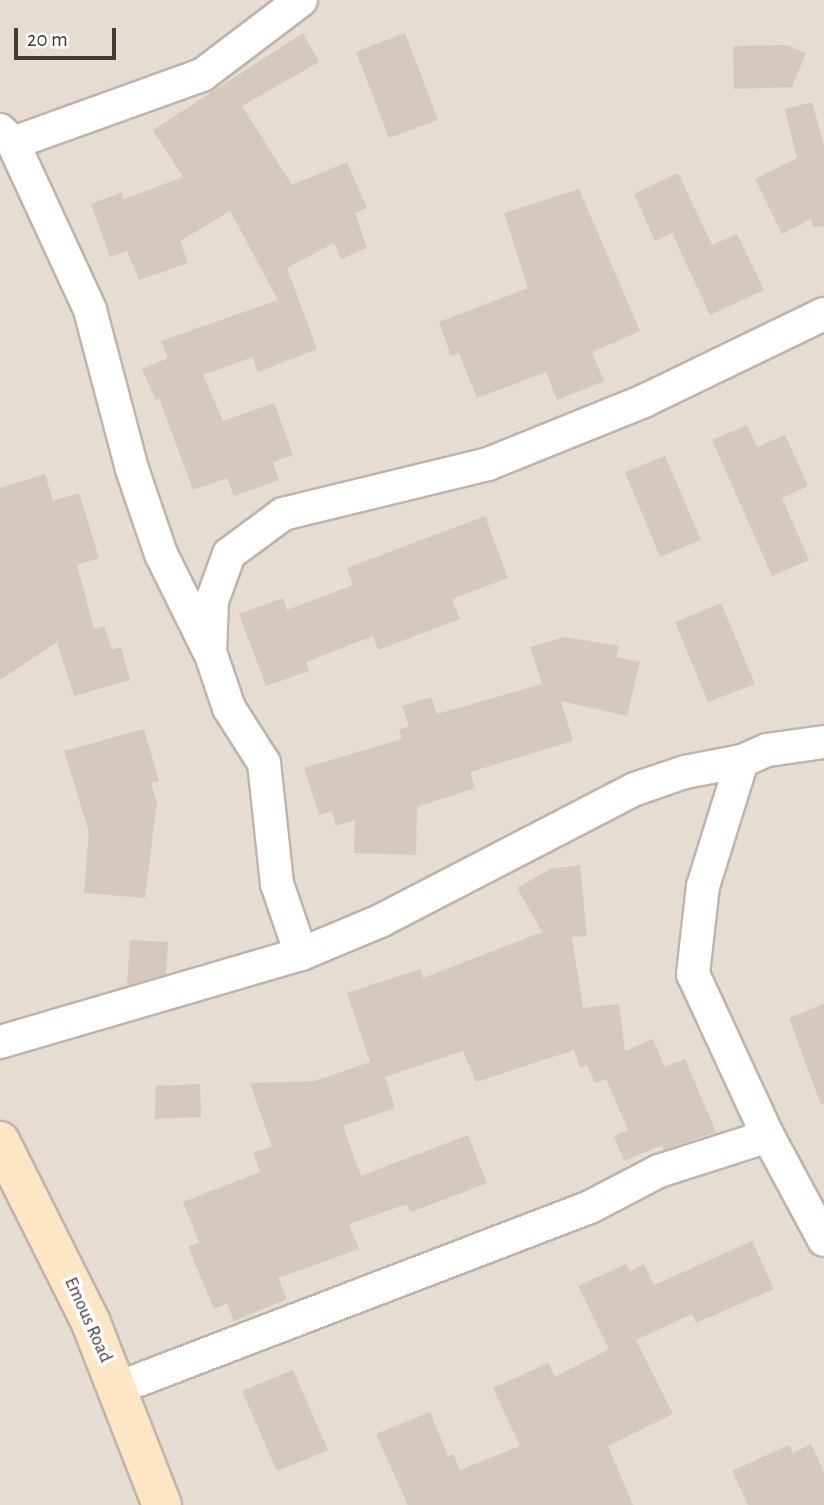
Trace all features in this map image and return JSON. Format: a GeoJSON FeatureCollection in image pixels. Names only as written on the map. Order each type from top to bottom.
{"type":"FeatureCollection","features":[{"type":"Feature","properties":{"kind":"street"},"geometry":{"type":"LineString","coordinates":[[301,0],[202,75],[7,137],[90,310],[132,469],[160,554],[210,652],[229,708],[264,763],[277,884],[301,954]]}},
{"type":"Feature","properties":{"kind":"street"},"geometry":{"type":"LineString","coordinates":[[210,652],[212,601],[229,554],[267,522],[305,505],[488,464],[644,401],[824,314]]}},
{"type":"Feature","properties":{"kind":"street"},"geometry":{"type":"LineString","coordinates":[[0,1042],[301,954],[380,921],[635,789],[685,772],[742,761],[768,750],[824,742]]}},
{"type":"Feature","properties":{"kind":"street"},"geometry":{"type":"LineString","coordinates":[[742,761],[703,886],[693,974],[768,1136],[824,1240]]}},
{"type":"Feature","properties":{"kind":"street"},"geometry":{"type":"LineString","coordinates":[[118,1388],[590,1207],[659,1171],[768,1136]]}},
{"type":"Feature","properties":{"kind":"street","name":"Emous Road"},"geometry":{"type":"LineString","coordinates":[[0,1141],[92,1323],[162,1505]]}},
{"type":"Feature","properties":{"kind":"shaded area"},"geometry":{"type":"Polygon","coordinates":[[[0,0],[824,0],[824,1505],[0,1505],[0,0]]]}},
{"type":"Feature","properties":{"kind":"building"},"geometry":{"type":"Polygon","coordinates":[[[303,33],[319,62],[242,106],[292,185],[347,162],[367,208],[355,213],[367,248],[341,259],[334,243],[287,268],[317,349],[258,372],[253,357],[203,375],[223,421],[274,403],[293,455],[273,462],[279,480],[234,496],[227,478],[193,490],[159,398],[156,400],[142,369],[168,358],[161,341],[278,300],[230,211],[180,241],[188,263],[139,280],[127,251],[110,257],[91,204],[122,192],[124,199],[183,177],[153,130],[303,33]]]}},
{"type":"Feature","properties":{"kind":"building"},"geometry":{"type":"Polygon","coordinates":[[[405,33],[438,120],[389,138],[356,52],[405,33]]]}},
{"type":"Feature","properties":{"kind":"building"},"geometry":{"type":"Polygon","coordinates":[[[786,45],[806,53],[792,87],[734,89],[733,46],[786,45]]]}},
{"type":"Feature","properties":{"kind":"building"},"geometry":{"type":"Polygon","coordinates":[[[812,102],[824,145],[824,226],[813,227],[811,219],[782,234],[755,179],[797,158],[785,109],[812,102]]]}},
{"type":"Feature","properties":{"kind":"building"},"geometry":{"type":"Polygon","coordinates":[[[678,173],[712,245],[737,234],[764,290],[710,315],[672,233],[655,241],[634,194],[678,173]]]}},
{"type":"Feature","properties":{"kind":"building"},"geometry":{"type":"Polygon","coordinates":[[[579,189],[640,331],[592,352],[604,381],[557,400],[546,372],[477,398],[459,353],[451,356],[439,322],[528,288],[504,213],[579,189]]]}},
{"type":"Feature","properties":{"kind":"building"},"geometry":{"type":"Polygon","coordinates":[[[747,425],[757,447],[785,435],[808,486],[782,498],[809,560],[772,576],[712,440],[747,425]]]}},
{"type":"Feature","properties":{"kind":"building"},"geometry":{"type":"Polygon","coordinates":[[[665,456],[701,540],[660,557],[625,472],[665,456]]]}},
{"type":"Feature","properties":{"kind":"building"},"geometry":{"type":"Polygon","coordinates":[[[45,474],[53,501],[79,493],[99,558],[77,565],[94,629],[104,626],[112,650],[121,647],[130,680],[74,696],[57,642],[0,680],[0,488],[45,474]]]}},
{"type":"Feature","properties":{"kind":"building"},"geometry":{"type":"Polygon","coordinates":[[[485,516],[508,578],[452,599],[460,619],[378,650],[373,636],[306,662],[309,671],[266,686],[239,614],[283,598],[287,610],[353,585],[347,568],[485,516]]]}},
{"type":"Feature","properties":{"kind":"building"},"geometry":{"type":"Polygon","coordinates":[[[721,603],[755,684],[708,702],[675,622],[721,603]]]}},
{"type":"Feature","properties":{"kind":"building"},"geometry":{"type":"Polygon","coordinates":[[[565,637],[619,646],[617,657],[640,662],[627,716],[561,701],[573,741],[470,772],[475,788],[417,807],[416,855],[354,853],[355,820],[336,826],[332,811],[319,815],[304,768],[402,739],[399,730],[409,726],[402,706],[431,697],[437,714],[542,684],[530,647],[565,637]]]}},
{"type":"Feature","properties":{"kind":"building"},"geometry":{"type":"Polygon","coordinates":[[[144,729],[159,781],[151,783],[157,802],[145,898],[84,893],[89,832],[64,751],[144,729]]]}},
{"type":"Feature","properties":{"kind":"building"},"geometry":{"type":"Polygon","coordinates":[[[580,865],[587,936],[572,937],[583,1008],[619,1004],[625,1051],[653,1039],[665,1067],[685,1059],[716,1132],[664,1150],[662,1145],[624,1161],[614,1136],[628,1130],[606,1079],[595,1083],[587,1065],[580,1068],[574,1050],[476,1082],[463,1051],[385,1077],[395,1108],[343,1126],[361,1176],[468,1135],[487,1183],[411,1212],[407,1204],[349,1224],[359,1249],[278,1278],[287,1299],[234,1321],[227,1303],[214,1309],[188,1247],[199,1242],[183,1202],[260,1172],[253,1153],[272,1146],[250,1083],[315,1081],[370,1062],[347,993],[420,969],[423,978],[542,932],[517,888],[550,869],[580,865]]]}},
{"type":"Feature","properties":{"kind":"building"},"geometry":{"type":"Polygon","coordinates":[[[130,940],[168,942],[166,974],[127,986],[130,940]]]}},
{"type":"Feature","properties":{"kind":"building"},"geometry":{"type":"Polygon","coordinates":[[[824,1004],[824,1104],[821,1105],[789,1018],[824,1004]]]}},
{"type":"Feature","properties":{"kind":"building"},"geometry":{"type":"Polygon","coordinates":[[[200,1084],[201,1117],[155,1119],[156,1086],[200,1084]]]}},
{"type":"Feature","properties":{"kind":"building"},"geometry":{"type":"Polygon","coordinates":[[[752,1241],[774,1289],[696,1323],[692,1314],[636,1340],[673,1414],[608,1446],[633,1505],[408,1505],[376,1434],[430,1412],[448,1456],[453,1454],[460,1470],[520,1446],[493,1388],[548,1363],[555,1377],[609,1349],[578,1286],[626,1264],[630,1271],[644,1264],[654,1285],[752,1241]]]}},
{"type":"Feature","properties":{"kind":"building"},"geometry":{"type":"Polygon","coordinates":[[[293,1370],[328,1450],[277,1471],[242,1391],[293,1370]]]}},
{"type":"Feature","properties":{"kind":"building"},"geometry":{"type":"Polygon","coordinates":[[[811,1444],[824,1472],[824,1505],[748,1505],[732,1471],[789,1445],[793,1453],[811,1444]]]}}]}
